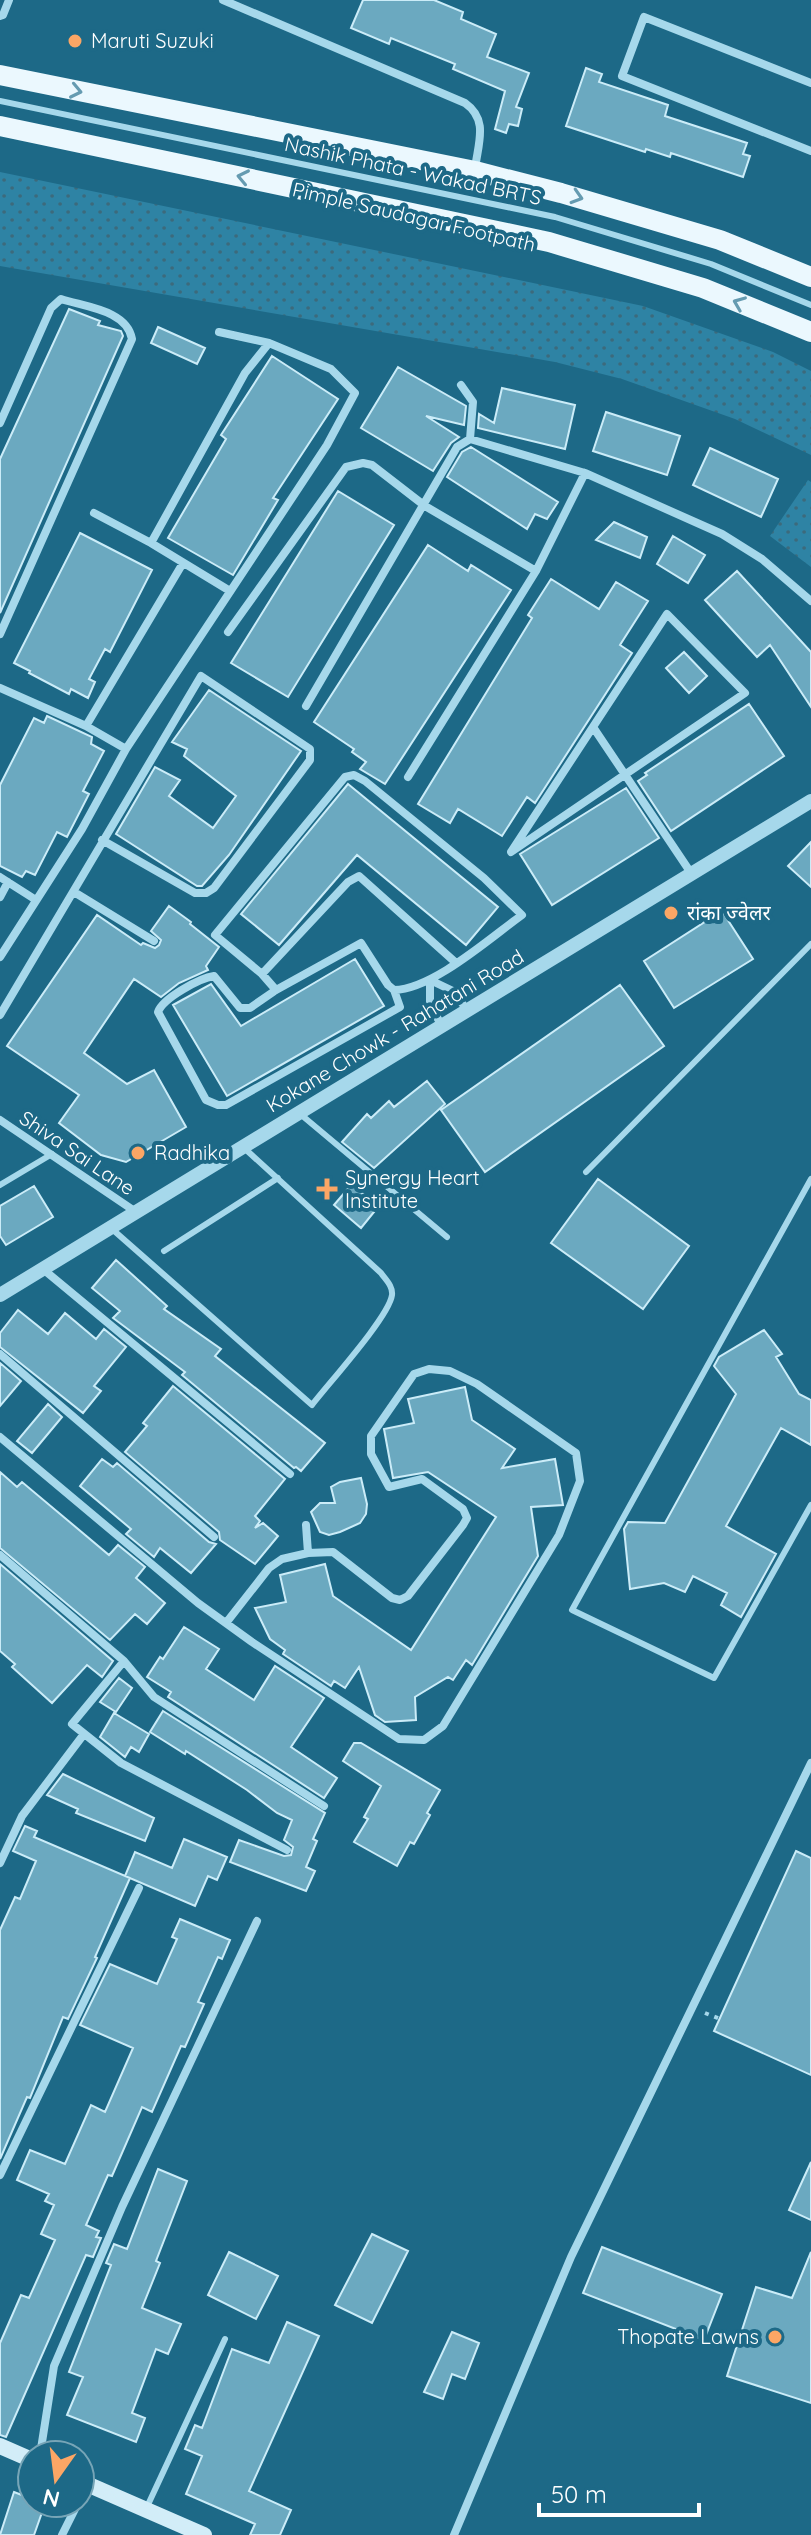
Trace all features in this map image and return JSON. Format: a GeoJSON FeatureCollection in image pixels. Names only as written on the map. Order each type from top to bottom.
{"type":"FeatureCollection","features":[{"type":"Feature","properties":{"kind":"main road"},"geometry":{"type":"LineString","coordinates":[[0,75],[475,171],[720,240],[811,277]]}},
{"type":"Feature","properties":{"kind":"main road"},"geometry":{"type":"LineString","coordinates":[[0,126],[549,242],[703,288],[811,332]]}},
{"type":"Feature","properties":{"kind":"main road"},"geometry":{"type":"LineString","coordinates":[[96,2496],[146,2509],[204,2535]]}},
{"type":"Feature","properties":{"kind":"street"},"geometry":{"type":"LineString","coordinates":[[0,16],[9,0]]}},
{"type":"Feature","properties":{"kind":"street"},"geometry":{"type":"LineString","coordinates":[[223,0],[465,103],[477,112],[480,126],[475,171]]}},
{"type":"Feature","properties":{"kind":"street"},"geometry":{"type":"LineString","coordinates":[[811,83],[644,17],[622,76],[811,151]]}},
{"type":"Feature","properties":{"kind":"street"},"geometry":{"type":"LineString","coordinates":[[0,423],[51,308],[61,299],[122,320],[130,329],[132,339],[0,634]]}},
{"type":"Feature","properties":{"kind":"street"},"geometry":{"type":"LineString","coordinates":[[0,957],[82,829],[126,749],[327,445],[355,393],[331,369],[269,343],[219,332]]}},
{"type":"Feature","properties":{"kind":"street"},"geometry":{"type":"LineString","coordinates":[[151,543],[245,373],[269,343]]}},
{"type":"Feature","properties":{"kind":"street"},"geometry":{"type":"LineString","coordinates":[[461,385],[473,402],[470,439]]}},
{"type":"Feature","properties":{"kind":"street"},"geometry":{"type":"LineString","coordinates":[[306,706],[457,447],[470,439],[585,473],[722,534],[762,559],[811,601]]}},
{"type":"Feature","properties":{"kind":"street"},"geometry":{"type":"LineString","coordinates":[[228,632],[346,467],[363,463],[372,465],[425,506],[536,571]]}},
{"type":"Feature","properties":{"kind":"street"},"geometry":{"type":"LineString","coordinates":[[408,777],[536,571],[585,473]]}},
{"type":"Feature","properties":{"kind":"street"},"geometry":{"type":"LineString","coordinates":[[94,513],[230,591]]}},
{"type":"Feature","properties":{"kind":"street"},"geometry":{"type":"LineString","coordinates":[[86,726],[183,563]]}},
{"type":"Feature","properties":{"kind":"street"},"geometry":{"type":"LineString","coordinates":[[667,614],[745,693],[511,852],[593,727],[667,614]]}},
{"type":"Feature","properties":{"kind":"street"},"geometry":{"type":"LineString","coordinates":[[0,1015],[102,840],[201,676],[307,745],[311,752],[310,760],[214,888],[206,893],[195,893],[102,840]]}},
{"type":"Feature","properties":{"kind":"street"},"geometry":{"type":"LineString","coordinates":[[0,688],[86,726],[126,749]]}},
{"type":"Feature","properties":{"kind":"street"},"geometry":{"type":"LineString","coordinates":[[593,727],[691,873]]}},
{"type":"Feature","properties":{"kind":"street"},"geometry":{"type":"LineString","coordinates":[[276,990],[262,974],[215,935],[345,777],[354,775],[484,878],[522,915],[430,980],[404,990],[394,990]]}},
{"type":"Feature","properties":{"kind":"street","name":"Kokane Chowk - Rahatani Road"},"geometry":{"type":"LineString","coordinates":[[0,1295],[691,873],[808,807]]}},
{"type":"Feature","properties":{"kind":"street"},"geometry":{"type":"LineString","coordinates":[[262,974],[348,882],[359,876],[455,962]]}},
{"type":"Feature","properties":{"kind":"street"},"geometry":{"type":"LineString","coordinates":[[0,897],[4,880],[36,900]]}},
{"type":"Feature","properties":{"kind":"street"},"geometry":{"type":"LineString","coordinates":[[74,892],[154,941]]}},
{"type":"Feature","properties":{"kind":"street"},"geometry":{"type":"LineString","coordinates":[[361,943],[394,990],[400,1007],[226,1105],[210,1103],[197,1086],[160,1017],[159,1008],[204,978],[214,976],[240,1008],[250,1008],[361,943]]}},
{"type":"Feature","properties":{"kind":"street"},"geometry":{"type":"LineString","coordinates":[[430,980],[453,991],[467,1010]]}},
{"type":"Feature","properties":{"kind":"street"},"geometry":{"type":"LineString","coordinates":[[430,980],[430,1007],[442,1025]]}},
{"type":"Feature","properties":{"kind":"street","name":"Shiva Sai Lane"},"geometry":{"type":"LineString","coordinates":[[0,1120],[136,1212]]}},
{"type":"Feature","properties":{"kind":"street"},"geometry":{"type":"LineString","coordinates":[[44,1270],[290,1474]]}},
{"type":"Feature","properties":{"kind":"street"},"geometry":{"type":"LineString","coordinates":[[0,1354],[214,1537]]}},
{"type":"Feature","properties":{"kind":"street"},"geometry":{"type":"LineString","coordinates":[[0,1437],[198,1603],[226,1623],[399,1739],[424,1740],[443,1726],[559,1535],[580,1481],[576,1453],[477,1384],[450,1371],[429,1369],[414,1374],[371,1436],[371,1454],[389,1487],[422,1479],[463,1509],[467,1518],[463,1525],[408,1596],[400,1600],[392,1598],[333,1552],[308,1553],[282,1559],[269,1568],[226,1623]]}},
{"type":"Feature","properties":{"kind":"street"},"geometry":{"type":"LineString","coordinates":[[306,1525],[308,1553]]}},
{"type":"Feature","properties":{"kind":"street"},"geometry":{"type":"LineString","coordinates":[[0,1555],[124,1661],[154,1697],[324,1806]]}},
{"type":"Feature","properties":{"kind":"street"},"geometry":{"type":"LineString","coordinates":[[124,1661],[72,1724],[121,1763],[287,1850]]}},
{"type":"Feature","properties":{"kind":"street"},"geometry":{"type":"LineString","coordinates":[[0,1863],[22,1816],[84,1734]]}},
{"type":"Feature","properties":{"kind":"street"},"geometry":{"type":"LineString","coordinates":[[454,2535],[571,2257],[811,1763]]}},
{"type":"Feature","properties":{"kind":"street"},"geometry":{"type":"LineString","coordinates":[[0,2175],[139,1888]]}},
{"type":"Feature","properties":{"kind":"street"},"geometry":{"type":"LineString","coordinates":[[43,2439],[54,2366],[122,2207],[257,1921]]}},
{"type":"Feature","properties":{"kind":"lane","name":"Nashik Phata - Wakad BRTS"},"geometry":{"type":"LineString","coordinates":[[0,101],[555,217],[711,264],[811,305]]}},
{"type":"Feature","properties":{"kind":"lane"},"geometry":{"type":"LineString","coordinates":[[586,1172],[811,944]]}},
{"type":"Feature","properties":{"kind":"lane"},"geometry":{"type":"LineString","coordinates":[[299,1113],[447,1237]]}},
{"type":"Feature","properties":{"kind":"lane"},"geometry":{"type":"LineString","coordinates":[[110,1228],[312,1405],[380,1318],[392,1297],[392,1287],[381,1273],[243,1147]]}},
{"type":"Feature","properties":{"kind":"lane"},"geometry":{"type":"LineString","coordinates":[[0,1185],[52,1154]]}},
{"type":"Feature","properties":{"kind":"lane"},"geometry":{"type":"LineString","coordinates":[[164,1251],[278,1178]]}},
{"type":"Feature","properties":{"kind":"lane"},"geometry":{"type":"LineString","coordinates":[[811,1179],[572,1610],[714,1678],[811,1505]]}},
{"type":"Feature","properties":{"kind":"lane"},"geometry":{"type":"LineString","coordinates":[[146,2509],[225,2339]]}},
{"type":"Feature","properties":{"kind":"shaded area"},"geometry":{"type":"Polygon","coordinates":[[[0,172],[643,306],[773,352],[811,371],[811,455],[735,419],[622,379],[555,362],[0,266],[0,172]]]}},
{"type":"Feature","properties":{"kind":"shaded area"},"geometry":{"type":"Polygon","coordinates":[[[808,480],[811,482],[811,567],[770,536],[808,480]]]}},
{"type":"Feature","properties":{"kind":"building"},"geometry":{"type":"Polygon","coordinates":[[[363,0],[434,0],[463,12],[461,19],[496,34],[487,57],[529,73],[516,107],[522,109],[518,126],[509,124],[506,133],[495,129],[505,91],[453,69],[455,64],[391,38],[389,44],[351,28],[363,0]]]}},
{"type":"Feature","properties":{"kind":"building"},"geometry":{"type":"Polygon","coordinates":[[[586,68],[602,74],[599,82],[668,105],[665,116],[747,143],[743,154],[750,156],[743,177],[671,153],[670,157],[646,149],[645,152],[566,126],[586,68]]]}},
{"type":"Feature","properties":{"kind":"building"},"geometry":{"type":"Polygon","coordinates":[[[69,309],[100,321],[98,325],[121,331],[123,336],[0,613],[0,459],[69,309]]]}},
{"type":"Feature","properties":{"kind":"building"},"geometry":{"type":"Polygon","coordinates":[[[158,327],[205,348],[197,364],[151,343],[158,327]]]}},
{"type":"Feature","properties":{"kind":"building"},"geometry":{"type":"Polygon","coordinates":[[[272,356],[338,399],[273,498],[278,500],[233,575],[168,538],[226,439],[221,435],[272,356]]]}},
{"type":"Feature","properties":{"kind":"building"},"geometry":{"type":"Polygon","coordinates":[[[398,367],[466,406],[464,425],[426,416],[459,437],[451,443],[433,471],[361,428],[398,367]]]}},
{"type":"Feature","properties":{"kind":"building"},"geometry":{"type":"Polygon","coordinates":[[[502,388],[575,405],[565,449],[478,428],[479,414],[494,423],[502,388]]]}},
{"type":"Feature","properties":{"kind":"building"},"geometry":{"type":"Polygon","coordinates":[[[606,412],[680,436],[667,475],[593,451],[606,412]]]}},
{"type":"Feature","properties":{"kind":"building"},"geometry":{"type":"Polygon","coordinates":[[[471,447],[558,502],[547,519],[535,514],[527,529],[447,477],[462,452],[471,447]]]}},
{"type":"Feature","properties":{"kind":"building"},"geometry":{"type":"Polygon","coordinates":[[[710,448],[778,479],[761,517],[693,485],[710,448]]]}},
{"type":"Feature","properties":{"kind":"building"},"geometry":{"type":"Polygon","coordinates":[[[338,491],[394,525],[288,697],[231,663],[338,491]]]}},
{"type":"Feature","properties":{"kind":"building"},"geometry":{"type":"Polygon","coordinates":[[[614,522],[647,537],[640,558],[596,540],[614,522]]]}},
{"type":"Feature","properties":{"kind":"building"},"geometry":{"type":"Polygon","coordinates":[[[80,533],[152,570],[110,652],[105,649],[89,679],[95,682],[88,698],[71,689],[69,694],[14,663],[80,533]]]}},
{"type":"Feature","properties":{"kind":"building"},"geometry":{"type":"Polygon","coordinates":[[[673,536],[705,555],[688,583],[657,564],[673,536]]]}},
{"type":"Feature","properties":{"kind":"building"},"geometry":{"type":"Polygon","coordinates":[[[428,545],[468,571],[471,565],[511,590],[385,784],[360,769],[366,762],[352,752],[354,749],[314,722],[428,545]]]}},
{"type":"Feature","properties":{"kind":"building"},"geometry":{"type":"Polygon","coordinates":[[[737,571],[811,652],[811,707],[770,645],[757,657],[705,600],[737,571]]]}},
{"type":"Feature","properties":{"kind":"building"},"geometry":{"type":"Polygon","coordinates":[[[551,579],[599,609],[616,582],[648,601],[620,645],[632,653],[535,803],[527,797],[502,836],[458,809],[450,823],[418,804],[532,618],[528,615],[551,579]]]}},
{"type":"Feature","properties":{"kind":"building"},"geometry":{"type":"Polygon","coordinates":[[[684,652],[707,676],[689,693],[666,668],[684,652]]]}},
{"type":"Feature","properties":{"kind":"building"},"geometry":{"type":"Polygon","coordinates":[[[209,690],[301,751],[229,855],[202,886],[197,886],[116,834],[155,767],[180,780],[169,796],[213,828],[236,796],[184,756],[187,749],[172,742],[209,690]]]}},
{"type":"Feature","properties":{"kind":"building"},"geometry":{"type":"Polygon","coordinates":[[[749,704],[784,756],[671,831],[638,781],[647,775],[645,773],[749,704]]]}},
{"type":"Feature","properties":{"kind":"building"},"geometry":{"type":"Polygon","coordinates":[[[47,716],[92,737],[91,744],[104,751],[83,791],[89,794],[67,837],[57,832],[35,875],[26,871],[22,877],[0,866],[0,785],[34,718],[44,723],[47,716]]]}},
{"type":"Feature","properties":{"kind":"building"},"geometry":{"type":"Polygon","coordinates":[[[348,784],[498,907],[466,945],[357,855],[279,945],[241,914],[348,784]]]}},
{"type":"Feature","properties":{"kind":"building"},"geometry":{"type":"Polygon","coordinates":[[[626,788],[659,838],[552,905],[520,854],[626,788]]]}},
{"type":"Feature","properties":{"kind":"building"},"geometry":{"type":"Polygon","coordinates":[[[811,842],[811,887],[788,866],[811,842]]]}},
{"type":"Feature","properties":{"kind":"building"},"geometry":{"type":"Polygon","coordinates":[[[169,906],[219,947],[206,966],[208,970],[179,983],[161,997],[134,979],[84,1053],[127,1084],[154,1070],[186,1127],[126,1162],[101,1155],[59,1123],[79,1095],[7,1046],[97,915],[141,945],[155,948],[161,940],[151,931],[169,906]]]}},
{"type":"Feature","properties":{"kind":"building"},"geometry":{"type":"Polygon","coordinates":[[[722,911],[753,959],[674,1008],[644,961],[722,911]]]}},
{"type":"Feature","properties":{"kind":"building"},"geometry":{"type":"Polygon","coordinates":[[[355,959],[384,1006],[227,1096],[173,1005],[211,984],[241,1026],[355,959]]]}},
{"type":"Feature","properties":{"kind":"building"},"geometry":{"type":"Polygon","coordinates":[[[620,985],[664,1046],[485,1172],[441,1110],[620,985]]]}},
{"type":"Feature","properties":{"kind":"building"},"geometry":{"type":"Polygon","coordinates":[[[427,1081],[445,1104],[374,1168],[342,1142],[367,1114],[371,1118],[389,1101],[394,1107],[427,1081]]]}},
{"type":"Feature","properties":{"kind":"building"},"geometry":{"type":"Polygon","coordinates":[[[598,1179],[689,1246],[643,1309],[551,1243],[598,1179]]]}},
{"type":"Feature","properties":{"kind":"building"},"geometry":{"type":"Polygon","coordinates":[[[352,1184],[378,1207],[361,1228],[334,1205],[352,1184]]]}},
{"type":"Feature","properties":{"kind":"building"},"geometry":{"type":"Polygon","coordinates":[[[34,1186],[53,1217],[6,1245],[0,1236],[0,1206],[34,1186]]]}},
{"type":"Feature","properties":{"kind":"building"},"geometry":{"type":"Polygon","coordinates":[[[116,1260],[167,1306],[164,1309],[221,1349],[215,1356],[325,1443],[301,1471],[182,1375],[185,1372],[113,1318],[120,1311],[92,1288],[116,1260]]]}},
{"type":"Feature","properties":{"kind":"building"},"geometry":{"type":"Polygon","coordinates":[[[18,1310],[48,1334],[65,1313],[96,1339],[104,1329],[126,1347],[94,1386],[101,1391],[83,1413],[0,1347],[0,1333],[18,1310]]]}},
{"type":"Feature","properties":{"kind":"building"},"geometry":{"type":"Polygon","coordinates":[[[764,1330],[782,1354],[776,1357],[799,1394],[811,1400],[811,1445],[781,1428],[726,1526],[776,1554],[741,1617],[721,1605],[727,1593],[693,1576],[685,1592],[664,1583],[630,1589],[624,1529],[628,1522],[665,1523],[736,1394],[714,1366],[719,1357],[764,1330]]]}},
{"type":"Feature","properties":{"kind":"building"},"geometry":{"type":"Polygon","coordinates":[[[0,1363],[21,1381],[0,1406],[0,1363]]]}},
{"type":"Feature","properties":{"kind":"building"},"geometry":{"type":"Polygon","coordinates":[[[173,1386],[285,1479],[255,1516],[260,1521],[255,1528],[263,1523],[278,1536],[255,1564],[220,1540],[219,1532],[125,1452],[147,1426],[143,1423],[173,1386]]]}},
{"type":"Feature","properties":{"kind":"building"},"geometry":{"type":"Polygon","coordinates":[[[465,1387],[472,1420],[515,1449],[502,1468],[555,1459],[563,1505],[531,1507],[538,1556],[472,1665],[466,1660],[453,1680],[448,1677],[415,1697],[416,1720],[385,1722],[375,1715],[359,1667],[345,1688],[334,1681],[331,1686],[283,1654],[285,1650],[270,1639],[255,1608],[286,1602],[280,1575],[325,1564],[333,1596],[411,1650],[496,1517],[428,1472],[393,1478],[384,1429],[414,1423],[408,1399],[465,1387]]]}},
{"type":"Feature","properties":{"kind":"building"},"geometry":{"type":"Polygon","coordinates":[[[48,1404],[62,1417],[32,1453],[17,1441],[48,1404]]]}},
{"type":"Feature","properties":{"kind":"building"},"geometry":{"type":"Polygon","coordinates":[[[102,1459],[113,1467],[117,1463],[209,1542],[216,1544],[191,1573],[160,1548],[154,1557],[126,1534],[131,1529],[80,1486],[102,1459]]]}},
{"type":"Feature","properties":{"kind":"building"},"geometry":{"type":"Polygon","coordinates":[[[0,1472],[17,1487],[22,1482],[109,1555],[118,1545],[145,1567],[136,1578],[165,1603],[147,1624],[135,1614],[110,1640],[0,1548],[0,1472]]]}},
{"type":"Feature","properties":{"kind":"building"},"geometry":{"type":"Polygon","coordinates":[[[361,1478],[367,1504],[366,1514],[360,1523],[329,1535],[320,1532],[311,1512],[320,1503],[335,1503],[331,1487],[361,1478]]]}},
{"type":"Feature","properties":{"kind":"building"},"geometry":{"type":"Polygon","coordinates":[[[0,1564],[113,1661],[102,1677],[87,1665],[52,1703],[12,1667],[15,1664],[0,1651],[0,1564]]]}},
{"type":"Feature","properties":{"kind":"building"},"geometry":{"type":"Polygon","coordinates":[[[184,1627],[219,1649],[206,1669],[254,1700],[275,1666],[324,1698],[291,1747],[337,1778],[324,1798],[168,1697],[171,1692],[147,1677],[184,1627]]]}},
{"type":"Feature","properties":{"kind":"building"},"geometry":{"type":"Polygon","coordinates":[[[119,1678],[132,1688],[116,1712],[100,1702],[119,1678]]]}},
{"type":"Feature","properties":{"kind":"building"},"geometry":{"type":"Polygon","coordinates":[[[163,1711],[325,1813],[313,1839],[317,1841],[306,1867],[315,1871],[306,1891],[230,1862],[239,1840],[284,1856],[291,1855],[293,1847],[284,1840],[292,1820],[186,1751],[185,1754],[150,1732],[163,1711]]]}},
{"type":"Feature","properties":{"kind":"building"},"geometry":{"type":"Polygon","coordinates":[[[114,1713],[149,1734],[139,1752],[131,1747],[125,1757],[100,1737],[114,1713]]]}},
{"type":"Feature","properties":{"kind":"building"},"geometry":{"type":"Polygon","coordinates":[[[354,1743],[361,1743],[440,1790],[414,1844],[410,1842],[397,1866],[354,1842],[368,1819],[364,1817],[381,1786],[343,1761],[354,1743]]]}},
{"type":"Feature","properties":{"kind":"building"},"geometry":{"type":"Polygon","coordinates":[[[63,1774],[154,1818],[145,1841],[76,1813],[78,1809],[47,1795],[63,1774]]]}},
{"type":"Feature","properties":{"kind":"building"},"geometry":{"type":"Polygon","coordinates":[[[25,1826],[37,1831],[34,1837],[130,1878],[97,1958],[68,2019],[63,2017],[30,2098],[27,2097],[0,2159],[0,1930],[15,1897],[20,1899],[36,1861],[13,1851],[25,1826]]]}},
{"type":"Feature","properties":{"kind":"building"},"geometry":{"type":"Polygon","coordinates":[[[184,1839],[227,1857],[217,1880],[208,1876],[195,1906],[125,1876],[135,1852],[172,1868],[184,1839]]]}},
{"type":"Feature","properties":{"kind":"building"},"geometry":{"type":"Polygon","coordinates":[[[796,1851],[811,1858],[811,2075],[714,2031],[796,1851]]]}},
{"type":"Feature","properties":{"kind":"building"},"geometry":{"type":"Polygon","coordinates":[[[180,1919],[230,1940],[222,1959],[218,1957],[198,2002],[204,2004],[185,2047],[181,2046],[152,2112],[142,2107],[112,2176],[108,2175],[86,2225],[99,2231],[96,2237],[101,2238],[93,2257],[86,2255],[6,2437],[0,2435],[0,2343],[21,2295],[29,2298],[55,2240],[41,2234],[54,2205],[45,2201],[49,2194],[17,2180],[30,2150],[65,2164],[91,2105],[105,2112],[133,2048],[80,2025],[110,1964],[157,1984],[177,1939],[172,1937],[180,1919]]]}},
{"type":"Feature","properties":{"kind":"building"},"geometry":{"type":"Polygon","coordinates":[[[811,2162],[811,2220],[789,2210],[811,2162]]]}},
{"type":"Feature","properties":{"kind":"building"},"geometry":{"type":"Polygon","coordinates":[[[158,2169],[187,2181],[156,2261],[160,2263],[142,2308],[181,2324],[168,2354],[156,2349],[132,2413],[145,2418],[136,2442],[67,2415],[83,2377],[69,2372],[111,2265],[106,2263],[114,2244],[127,2249],[158,2169]]]}},
{"type":"Feature","properties":{"kind":"building"},"geometry":{"type":"Polygon","coordinates":[[[372,2234],[408,2251],[372,2323],[335,2305],[372,2234]]]}},
{"type":"Feature","properties":{"kind":"building"},"geometry":{"type":"Polygon","coordinates":[[[602,2247],[722,2294],[704,2340],[583,2293],[602,2247]]]}},
{"type":"Feature","properties":{"kind":"building"},"geometry":{"type":"Polygon","coordinates":[[[229,2252],[278,2276],[256,2319],[208,2295],[229,2252]]]}},
{"type":"Feature","properties":{"kind":"building","name":"Thopate Lawns"},"geometry":{"type":"Polygon","coordinates":[[[811,2252],[811,2403],[727,2376],[756,2287],[792,2298],[811,2252]]]}},
{"type":"Feature","properties":{"kind":"building"},"geometry":{"type":"Polygon","coordinates":[[[287,2322],[319,2336],[249,2491],[291,2510],[280,2535],[250,2535],[255,2524],[186,2494],[202,2456],[185,2449],[195,2425],[202,2428],[232,2349],[269,2363],[287,2322]]]}},
{"type":"Feature","properties":{"kind":"building"},"geometry":{"type":"Polygon","coordinates":[[[452,2332],[479,2343],[465,2379],[452,2374],[443,2399],[424,2392],[452,2332]]]}},
{"type":"Feature","properties":{"kind":"building"},"geometry":{"type":"Polygon","coordinates":[[[14,2492],[16,2519],[40,2519],[34,2535],[0,2535],[14,2492]]]}},
{"type":"Feature","properties":{"kind":"place","name":"Maruti Suzuki"},"geometry":{"type":"Point","coordinates":[75,41]}},
{"type":"Feature","properties":{"kind":"place","name":"रांका ज्वेलर"},"geometry":{"type":"Point","coordinates":[671,913]}},
{"type":"Feature","properties":{"kind":"place","name":"Radhika"},"geometry":{"type":"Point","coordinates":[138,1153]}},
{"type":"Feature","properties":{"kind":"place","name":"Synergy Heart Institute"},"geometry":{"type":"Point","coordinates":[327,1189]}},
{"type":"Feature","properties":{"kind":"place","name":"Thopate Lawns"},"geometry":{"type":"Point","coordinates":[775,2337]}}]}
